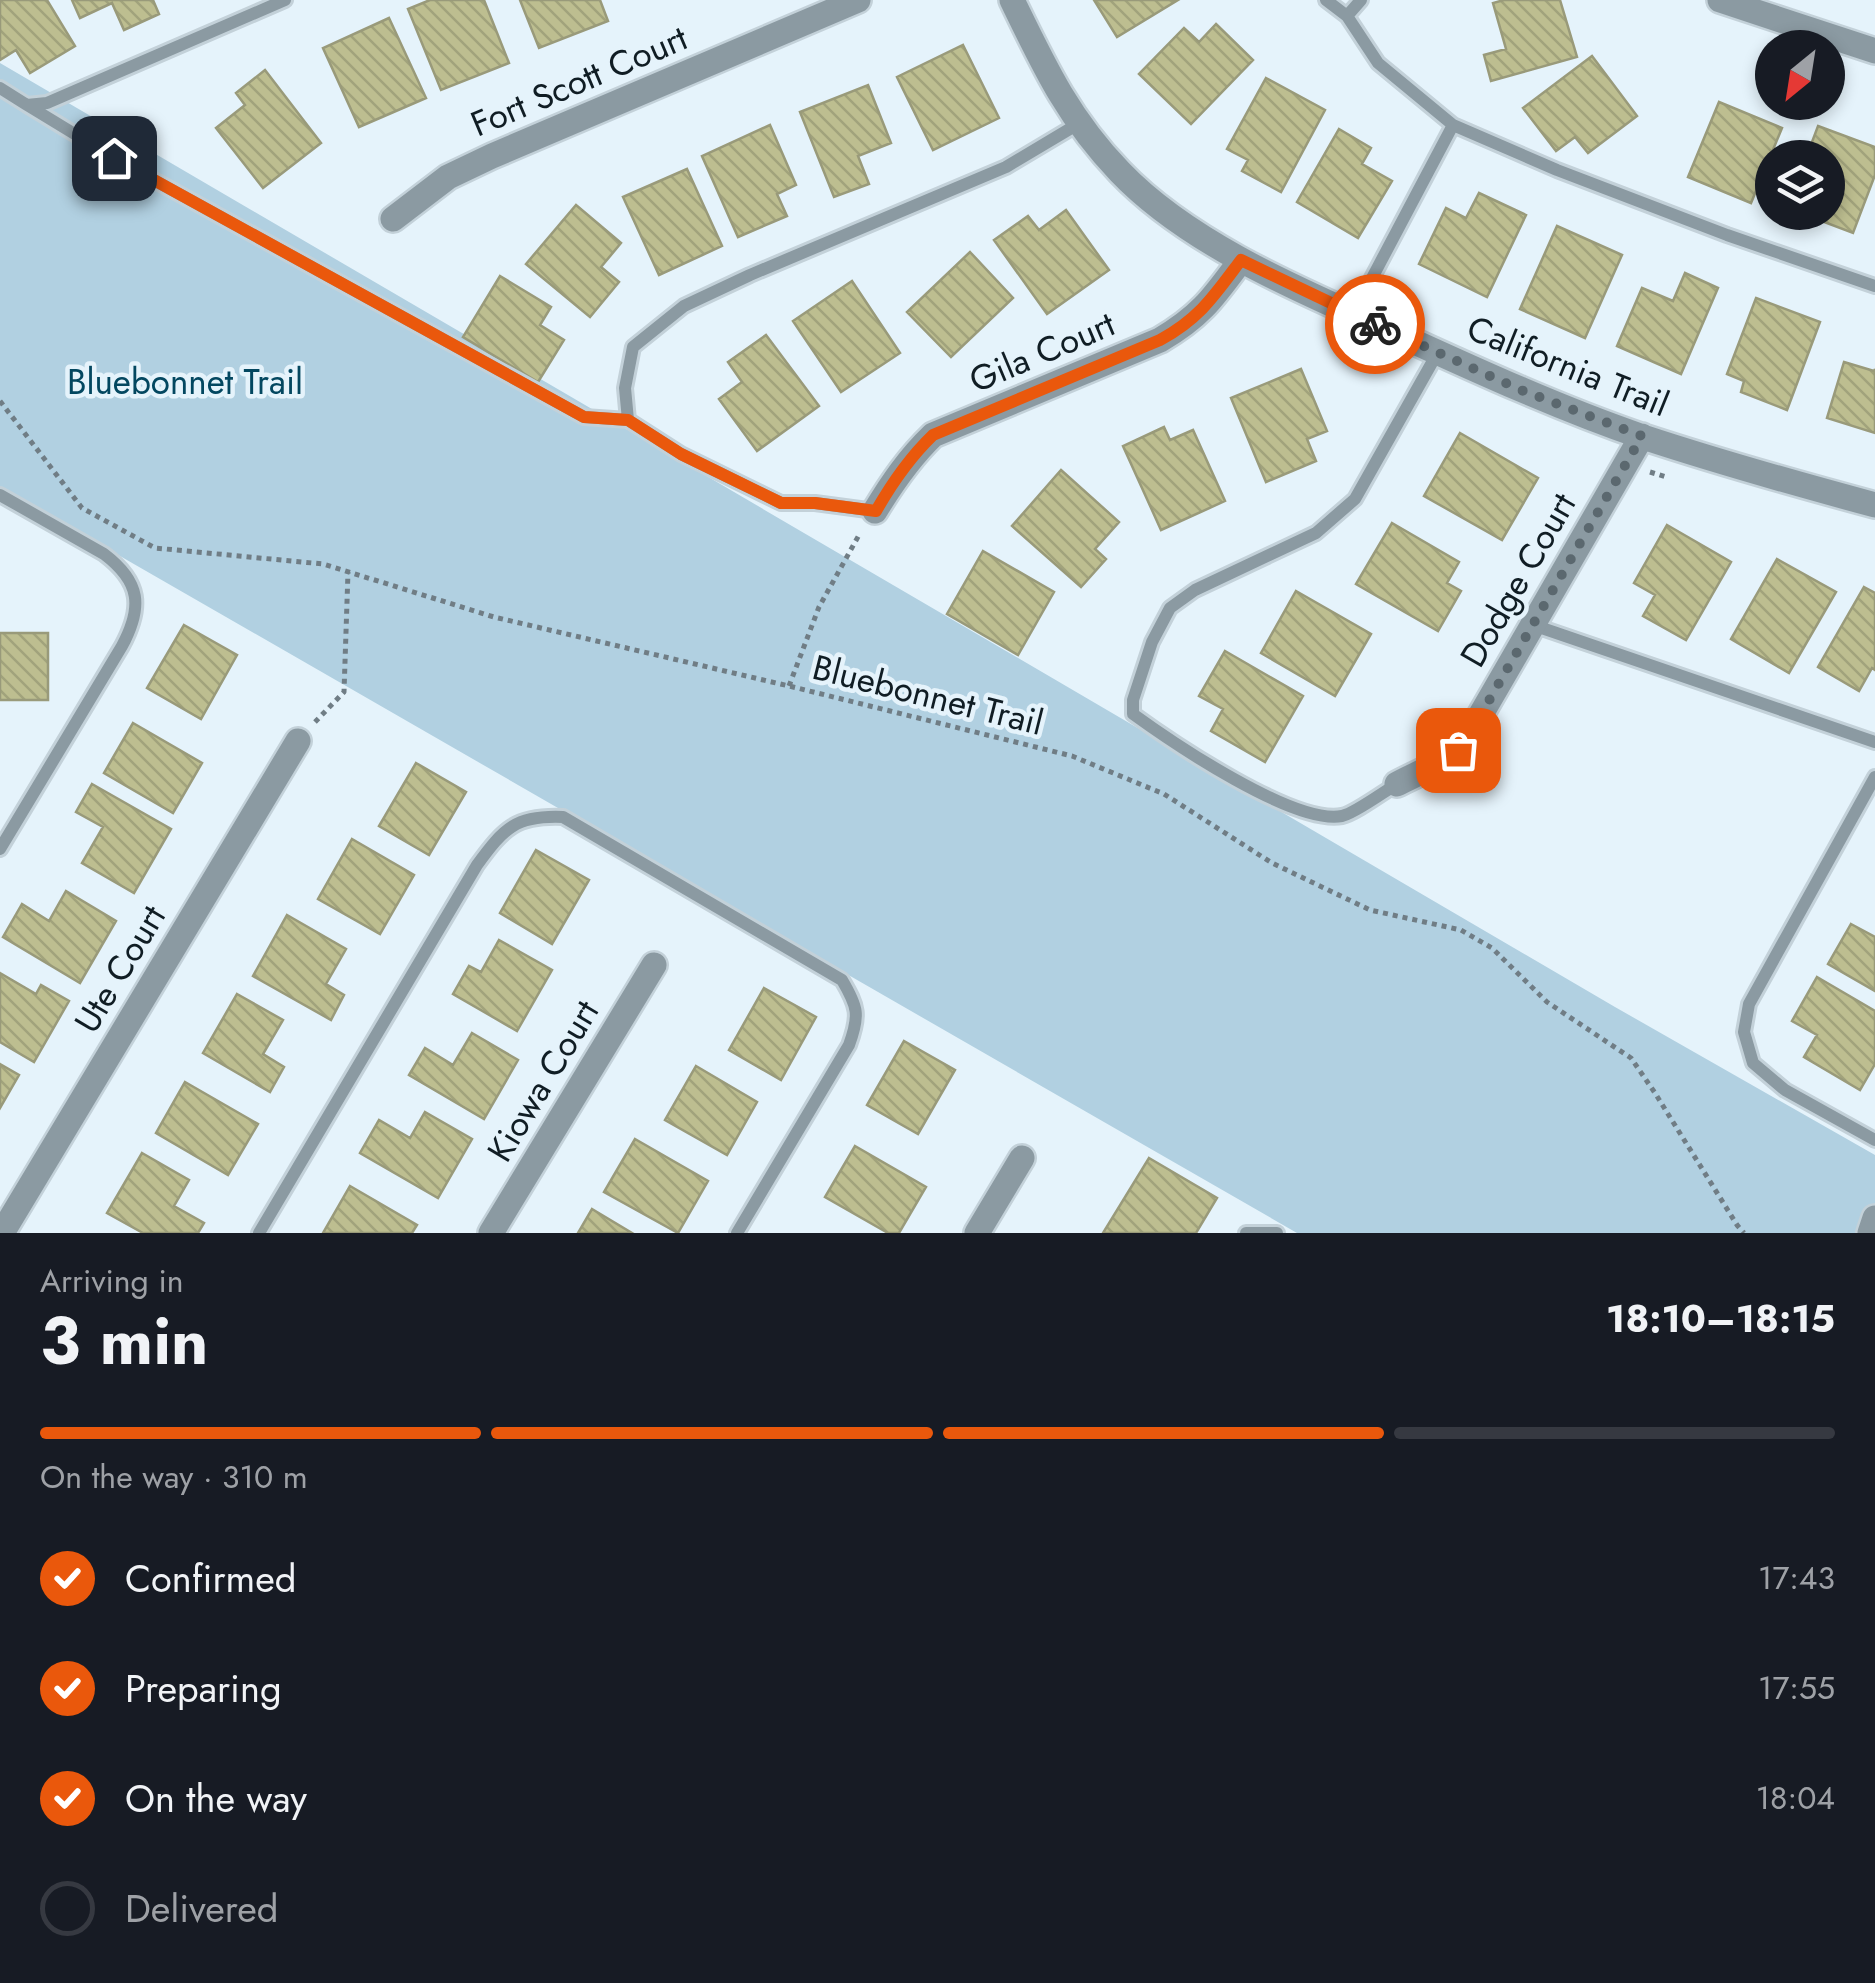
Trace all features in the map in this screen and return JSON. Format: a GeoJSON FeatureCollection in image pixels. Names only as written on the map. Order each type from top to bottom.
{"type":"FeatureCollection","features":[{"type":"Feature","properties":{"kind":"street","name":"Fort Scott Court"},"geometry":{"type":"LineString","coordinates":[[393,220],[448,178],[492,156],[858,0]]}},
{"type":"Feature","properties":{"kind":"street","name":"California Trail"},"geometry":{"type":"LineString","coordinates":[[1012,0],[1048,76],[1078,124],[1121,173],[1156,204],[1241,260],[1521,390],[1642,436],[1875,505]]}},
{"type":"Feature","properties":{"kind":"street"},"geometry":{"type":"LineString","coordinates":[[1720,0],[1875,50]]}},
{"type":"Feature","properties":{"kind":"street","name":"Gila Court"},"geometry":{"type":"LineString","coordinates":[[876,511],[892,482],[933,435],[1171,334],[1204,310],[1241,260]]}},
{"type":"Feature","properties":{"kind":"street","name":"Dodge Court"},"geometry":{"type":"LineString","coordinates":[[1396,784],[1458,750],[1642,436]]}},
{"type":"Feature","properties":{"kind":"street","name":"Ute Court"},"geometry":{"type":"LineString","coordinates":[[2,1233],[298,740]]}},
{"type":"Feature","properties":{"kind":"street","name":"Kiowa Court"},"geometry":{"type":"LineString","coordinates":[[491,1233],[654,965]]}},
{"type":"Feature","properties":{"kind":"street"},"geometry":{"type":"LineString","coordinates":[[978,1233],[1022,1158]]}},
{"type":"Feature","properties":{"kind":"street"},"geometry":{"type":"LineString","coordinates":[[1870,1233],[1875,1218]]}},
{"type":"Feature","properties":{"kind":"lane"},"geometry":{"type":"LineString","coordinates":[[26,105],[47,103],[285,0]]}},
{"type":"Feature","properties":{"kind":"lane"},"geometry":{"type":"LineString","coordinates":[[1326,0],[1347,16],[1378,63],[1452,124],[1642,203],[1875,286]]}},
{"type":"Feature","properties":{"kind":"lane"},"geometry":{"type":"LineString","coordinates":[[1347,16],[1362,0]]}},
{"type":"Feature","properties":{"kind":"lane"},"geometry":{"type":"LineString","coordinates":[[0,88],[114,158],[584,417],[628,420],[681,454],[781,503],[876,511]]}},
{"type":"Feature","properties":{"kind":"lane"},"geometry":{"type":"LineString","coordinates":[[628,420],[624,388],[633,348],[684,306],[1006,167],[1078,124]]}},
{"type":"Feature","properties":{"kind":"lane"},"geometry":{"type":"LineString","coordinates":[[1353,314],[1452,124]]}},
{"type":"Feature","properties":{"kind":"lane"},"geometry":{"type":"LineString","coordinates":[[1396,784],[1344,816],[1310,813],[1274,800],[1172,742],[1134,714],[1132,700],[1152,642],[1170,608],[1195,590],[1316,533],[1355,499],[1438,352]]}},
{"type":"Feature","properties":{"kind":"lane"},"geometry":{"type":"LineString","coordinates":[[0,495],[119,565],[136,600],[122,646],[0,849]]}},
{"type":"Feature","properties":{"kind":"lane"},"geometry":{"type":"LineString","coordinates":[[1533,624],[1875,742]]}},
{"type":"Feature","properties":{"kind":"lane"},"geometry":{"type":"LineString","coordinates":[[1875,778],[1749,1004],[1744,1032],[1754,1064],[1785,1090],[1875,1140]]}},
{"type":"Feature","properties":{"kind":"lane"},"geometry":{"type":"LineString","coordinates":[[259,1233],[478,864],[498,836],[520,822],[543,816],[563,817],[842,980],[856,1005],[857,1024],[850,1045],[737,1233]]}},
{"type":"Feature","properties":{"kind":"lane"},"geometry":{"type":"LineString","coordinates":[[1246,1233],[1277,1233]]}},
{"type":"Feature","properties":{"kind":"path","name":"Bluebonnet Trail"},"geometry":{"type":"LineString","coordinates":[[0,400],[82,508],[155,548],[324,564],[494,617],[1072,756],[1164,794],[1272,863],[1370,910],[1461,930],[1492,948],[1547,1002],[1630,1058],[1744,1233]]}},
{"type":"Feature","properties":{"kind":"path"},"geometry":{"type":"LineString","coordinates":[[789,686],[820,606],[876,511]]}},
{"type":"Feature","properties":{"kind":"path"},"geometry":{"type":"LineString","coordinates":[[298,740],[344,692],[348,572]]}},
{"type":"Feature","properties":{"kind":"green space","name":"Bluebonnet Trail"},"geometry":{"type":"Polygon","coordinates":[[[0,63],[1875,1155],[1875,1233],[1297,1233],[0,487],[0,63]]]}},
{"type":"Feature","properties":{"kind":"building"},"geometry":{"type":"Polygon","coordinates":[[[0,0],[47,0],[75,46],[30,73],[16,50],[0,60],[0,0]]]}},
{"type":"Feature","properties":{"kind":"building"},"geometry":{"type":"Polygon","coordinates":[[[72,0],[153,0],[159,14],[124,30],[112,3],[80,18],[72,0]]]}},
{"type":"Feature","properties":{"kind":"building"},"geometry":{"type":"Polygon","coordinates":[[[430,0],[484,0],[509,63],[441,90],[408,9],[430,0]]]}},
{"type":"Feature","properties":{"kind":"building"},"geometry":{"type":"Polygon","coordinates":[[[520,0],[600,0],[608,21],[539,48],[520,0]]]}},
{"type":"Feature","properties":{"kind":"building"},"geometry":{"type":"Polygon","coordinates":[[[1094,0],[1178,0],[1117,37],[1094,0]]]}},
{"type":"Feature","properties":{"kind":"building"},"geometry":{"type":"Polygon","coordinates":[[[1560,0],[1577,57],[1491,81],[1484,55],[1506,49],[1493,3],[1560,0]]]}},
{"type":"Feature","properties":{"kind":"building"},"geometry":{"type":"Polygon","coordinates":[[[389,18],[426,98],[359,127],[323,48],[389,18]]]}},
{"type":"Feature","properties":{"kind":"building"},"geometry":{"type":"Polygon","coordinates":[[[1216,24],[1253,60],[1191,124],[1139,74],[1184,28],[1199,42],[1216,24]]]}},
{"type":"Feature","properties":{"kind":"building"},"geometry":{"type":"Polygon","coordinates":[[[963,45],[999,118],[933,150],[897,77],[963,45]]]}},
{"type":"Feature","properties":{"kind":"building"},"geometry":{"type":"Polygon","coordinates":[[[1592,56],[1637,116],[1588,153],[1575,137],[1556,151],[1523,108],[1592,56]]]}},
{"type":"Feature","properties":{"kind":"building"},"geometry":{"type":"Polygon","coordinates":[[[265,70],[321,143],[263,188],[216,128],[245,105],[236,93],[265,70]]]}},
{"type":"Feature","properties":{"kind":"building"},"geometry":{"type":"Polygon","coordinates":[[[1266,78],[1325,110],[1281,192],[1242,171],[1248,160],[1227,149],[1266,78]]]}},
{"type":"Feature","properties":{"kind":"building"},"geometry":{"type":"Polygon","coordinates":[[[868,85],[891,143],[858,156],[869,184],[834,197],[800,112],[868,85]]]}},
{"type":"Feature","properties":{"kind":"building"},"geometry":{"type":"Polygon","coordinates":[[[1719,102],[1782,128],[1777,140],[1755,140],[1755,193],[1751,203],[1688,177],[1719,102]]]}},
{"type":"Feature","properties":{"kind":"building"},"geometry":{"type":"Polygon","coordinates":[[[770,125],[796,185],[777,194],[787,216],[738,237],[702,156],[770,125]]]}},
{"type":"Feature","properties":{"kind":"building"},"geometry":{"type":"Polygon","coordinates":[[[1818,126],[1875,147],[1875,175],[1853,233],[1845,230],[1845,140],[1813,140],[1818,126]]]}},
{"type":"Feature","properties":{"kind":"building"},"geometry":{"type":"Polygon","coordinates":[[[1339,129],[1371,148],[1362,164],[1392,181],[1358,238],[1297,202],[1339,129]]]}},
{"type":"Feature","properties":{"kind":"building"},"geometry":{"type":"Polygon","coordinates":[[[687,169],[722,246],[659,275],[623,197],[687,169]]]}},
{"type":"Feature","properties":{"kind":"building"},"geometry":{"type":"Polygon","coordinates":[[[1479,193],[1526,215],[1487,297],[1419,264],[1446,208],[1466,218],[1479,193]]]}},
{"type":"Feature","properties":{"kind":"building"},"geometry":{"type":"Polygon","coordinates":[[[576,205],[621,243],[601,267],[619,282],[590,317],[526,264],[576,205]]]}},
{"type":"Feature","properties":{"kind":"building"},"geometry":{"type":"Polygon","coordinates":[[[1066,210],[1109,270],[1047,314],[994,240],[1028,216],[1039,230],[1066,210]]]}},
{"type":"Feature","properties":{"kind":"building"},"geometry":{"type":"Polygon","coordinates":[[[1557,226],[1622,255],[1585,338],[1520,309],[1557,226]]]}},
{"type":"Feature","properties":{"kind":"building"},"geometry":{"type":"Polygon","coordinates":[[[970,252],[1013,298],[951,357],[907,312],[970,252]]]}},
{"type":"Feature","properties":{"kind":"building"},"geometry":{"type":"Polygon","coordinates":[[[1685,273],[1718,288],[1681,374],[1617,346],[1642,288],[1673,301],[1685,273]]]}},
{"type":"Feature","properties":{"kind":"building"},"geometry":{"type":"Polygon","coordinates":[[[500,276],[551,307],[540,325],[564,340],[538,382],[463,337],[500,276]]]}},
{"type":"Feature","properties":{"kind":"building"},"geometry":{"type":"Polygon","coordinates":[[[852,281],[900,353],[841,392],[793,321],[852,281]]]}},
{"type":"Feature","properties":{"kind":"building"},"geometry":{"type":"Polygon","coordinates":[[[1756,298],[1820,322],[1787,410],[1741,392],[1744,381],[1727,374],[1756,298]]]}},
{"type":"Feature","properties":{"kind":"building"},"geometry":{"type":"Polygon","coordinates":[[[766,335],[819,406],[757,451],[719,399],[742,382],[728,362],[766,335]]]}},
{"type":"Feature","properties":{"kind":"building"},"geometry":{"type":"Polygon","coordinates":[[[1844,362],[1875,369],[1875,433],[1827,418],[1844,362]]]}},
{"type":"Feature","properties":{"kind":"building"},"geometry":{"type":"Polygon","coordinates":[[[1301,369],[1327,431],[1307,439],[1316,461],[1266,482],[1231,398],[1301,369]]]}},
{"type":"Feature","properties":{"kind":"building"},"geometry":{"type":"Polygon","coordinates":[[[1164,427],[1170,440],[1193,430],[1225,501],[1161,530],[1123,446],[1164,427]]]}},
{"type":"Feature","properties":{"kind":"building"},"geometry":{"type":"Polygon","coordinates":[[[1460,433],[1538,478],[1502,540],[1424,496],[1460,433]]]}},
{"type":"Feature","properties":{"kind":"building"},"geometry":{"type":"Polygon","coordinates":[[[1061,470],[1119,522],[1095,549],[1106,559],[1081,587],[1012,526],[1061,470]]]}},
{"type":"Feature","properties":{"kind":"building"},"geometry":{"type":"Polygon","coordinates":[[[1392,523],[1459,562],[1447,583],[1461,591],[1438,631],[1356,584],[1392,523]]]}},
{"type":"Feature","properties":{"kind":"building"},"geometry":{"type":"Polygon","coordinates":[[[1667,525],[1731,562],[1686,640],[1643,616],[1655,595],[1634,583],[1667,525]]]}},
{"type":"Feature","properties":{"kind":"building"},"geometry":{"type":"Polygon","coordinates":[[[983,551],[1054,592],[1018,655],[947,614],[983,551]]]}},
{"type":"Feature","properties":{"kind":"building"},"geometry":{"type":"Polygon","coordinates":[[[1777,559],[1836,592],[1789,673],[1731,639],[1777,559]]]}},
{"type":"Feature","properties":{"kind":"building"},"geometry":{"type":"Polygon","coordinates":[[[1864,587],[1875,593],[1875,670],[1872,668],[1859,691],[1818,667],[1864,587]]]}},
{"type":"Feature","properties":{"kind":"building"},"geometry":{"type":"Polygon","coordinates":[[[1296,591],[1371,634],[1335,696],[1261,653],[1296,591]]]}},
{"type":"Feature","properties":{"kind":"building"},"geometry":{"type":"Polygon","coordinates":[[[184,625],[237,655],[201,719],[147,688],[184,625]]]}},
{"type":"Feature","properties":{"kind":"building"},"geometry":{"type":"Polygon","coordinates":[[[0,633],[48,633],[48,700],[0,700],[0,633]]]}},
{"type":"Feature","properties":{"kind":"building"},"geometry":{"type":"Polygon","coordinates":[[[1225,651],[1303,696],[1265,762],[1211,731],[1223,709],[1199,696],[1225,651]]]}},
{"type":"Feature","properties":{"kind":"building"},"geometry":{"type":"Polygon","coordinates":[[[133,723],[202,763],[173,813],[104,773],[133,723]]]}},
{"type":"Feature","properties":{"kind":"building"},"geometry":{"type":"Polygon","coordinates":[[[416,763],[466,792],[429,855],[379,826],[416,763]]]}},
{"type":"Feature","properties":{"kind":"building"},"geometry":{"type":"Polygon","coordinates":[[[92,784],[171,829],[134,893],[82,863],[103,827],[76,812],[92,784]]]}},
{"type":"Feature","properties":{"kind":"building"},"geometry":{"type":"Polygon","coordinates":[[[352,839],[414,875],[380,934],[318,899],[352,839]]]}},
{"type":"Feature","properties":{"kind":"building"},"geometry":{"type":"Polygon","coordinates":[[[536,850],[589,880],[552,944],[500,913],[536,850]]]}},
{"type":"Feature","properties":{"kind":"building"},"geometry":{"type":"Polygon","coordinates":[[[66,891],[116,921],[80,983],[3,937],[22,904],[49,921],[66,891]]]}},
{"type":"Feature","properties":{"kind":"building"},"geometry":{"type":"Polygon","coordinates":[[[287,915],[346,949],[326,984],[344,995],[331,1020],[253,976],[287,915]]]}},
{"type":"Feature","properties":{"kind":"building"},"geometry":{"type":"Polygon","coordinates":[[[1851,924],[1875,937],[1875,991],[1828,964],[1851,924]]]}},
{"type":"Feature","properties":{"kind":"building"},"geometry":{"type":"Polygon","coordinates":[[[499,940],[552,970],[517,1031],[453,994],[469,966],[481,972],[499,940]]]}},
{"type":"Feature","properties":{"kind":"building"},"geometry":{"type":"Polygon","coordinates":[[[0,973],[36,994],[41,985],[69,1001],[34,1062],[0,1042],[0,973]]]}},
{"type":"Feature","properties":{"kind":"building"},"geometry":{"type":"Polygon","coordinates":[[[1817,977],[1875,1011],[1875,1064],[1860,1090],[1804,1057],[1817,1035],[1792,1021],[1817,977]]]}},
{"type":"Feature","properties":{"kind":"building"},"geometry":{"type":"Polygon","coordinates":[[[764,988],[816,1017],[781,1080],[729,1050],[764,988]]]}},
{"type":"Feature","properties":{"kind":"building"},"geometry":{"type":"Polygon","coordinates":[[[237,994],[283,1020],[263,1054],[284,1067],[270,1092],[203,1053],[237,994]]]}},
{"type":"Feature","properties":{"kind":"building"},"geometry":{"type":"Polygon","coordinates":[[[472,1033],[518,1060],[484,1119],[409,1075],[425,1048],[453,1065],[472,1033]]]}},
{"type":"Feature","properties":{"kind":"building"},"geometry":{"type":"Polygon","coordinates":[[[904,1041],[955,1070],[918,1134],[867,1105],[904,1041]]]}},
{"type":"Feature","properties":{"kind":"building"},"geometry":{"type":"Polygon","coordinates":[[[0,1064],[19,1075],[0,1108],[0,1064]]]}},
{"type":"Feature","properties":{"kind":"building"},"geometry":{"type":"Polygon","coordinates":[[[696,1066],[757,1102],[727,1155],[665,1120],[696,1066]]]}},
{"type":"Feature","properties":{"kind":"building"},"geometry":{"type":"Polygon","coordinates":[[[185,1082],[258,1124],[228,1175],[156,1133],[185,1082]]]}},
{"type":"Feature","properties":{"kind":"building"},"geometry":{"type":"Polygon","coordinates":[[[425,1112],[472,1139],[438,1198],[360,1153],[379,1120],[410,1138],[425,1112]]]}},
{"type":"Feature","properties":{"kind":"building"},"geometry":{"type":"Polygon","coordinates":[[[635,1139],[708,1181],[678,1233],[604,1192],[635,1139]]]}},
{"type":"Feature","properties":{"kind":"building"},"geometry":{"type":"Polygon","coordinates":[[[855,1146],[926,1187],[899,1233],[888,1233],[825,1197],[855,1146]]]}},
{"type":"Feature","properties":{"kind":"building"},"geometry":{"type":"Polygon","coordinates":[[[142,1153],[189,1180],[174,1206],[204,1223],[198,1233],[143,1233],[107,1213],[142,1153]]]}},
{"type":"Feature","properties":{"kind":"building"},"geometry":{"type":"Polygon","coordinates":[[[1149,1158],[1217,1198],[1196,1233],[1103,1233],[1149,1158]]]}},
{"type":"Feature","properties":{"kind":"building"},"geometry":{"type":"Polygon","coordinates":[[[350,1186],[417,1225],[412,1233],[323,1233],[350,1186]]]}},
{"type":"Feature","properties":{"kind":"building"},"geometry":{"type":"Polygon","coordinates":[[[592,1209],[632,1233],[578,1233],[592,1209]]]}},
{"type":"Feature","properties":{"kind":"way so far"},"geometry":{"type":"LineString","coordinates":[[1375,324],[1521,390],[1642,436],[1458,750]]}},
{"type":"Feature","properties":{"kind":"route"},"geometry":{"type":"LineString","coordinates":[[114,158],[584,417],[628,420],[681,454],[781,503],[876,511],[892,482],[933,435],[1183,327],[1204,310],[1241,260],[1375,324]]}}]}
